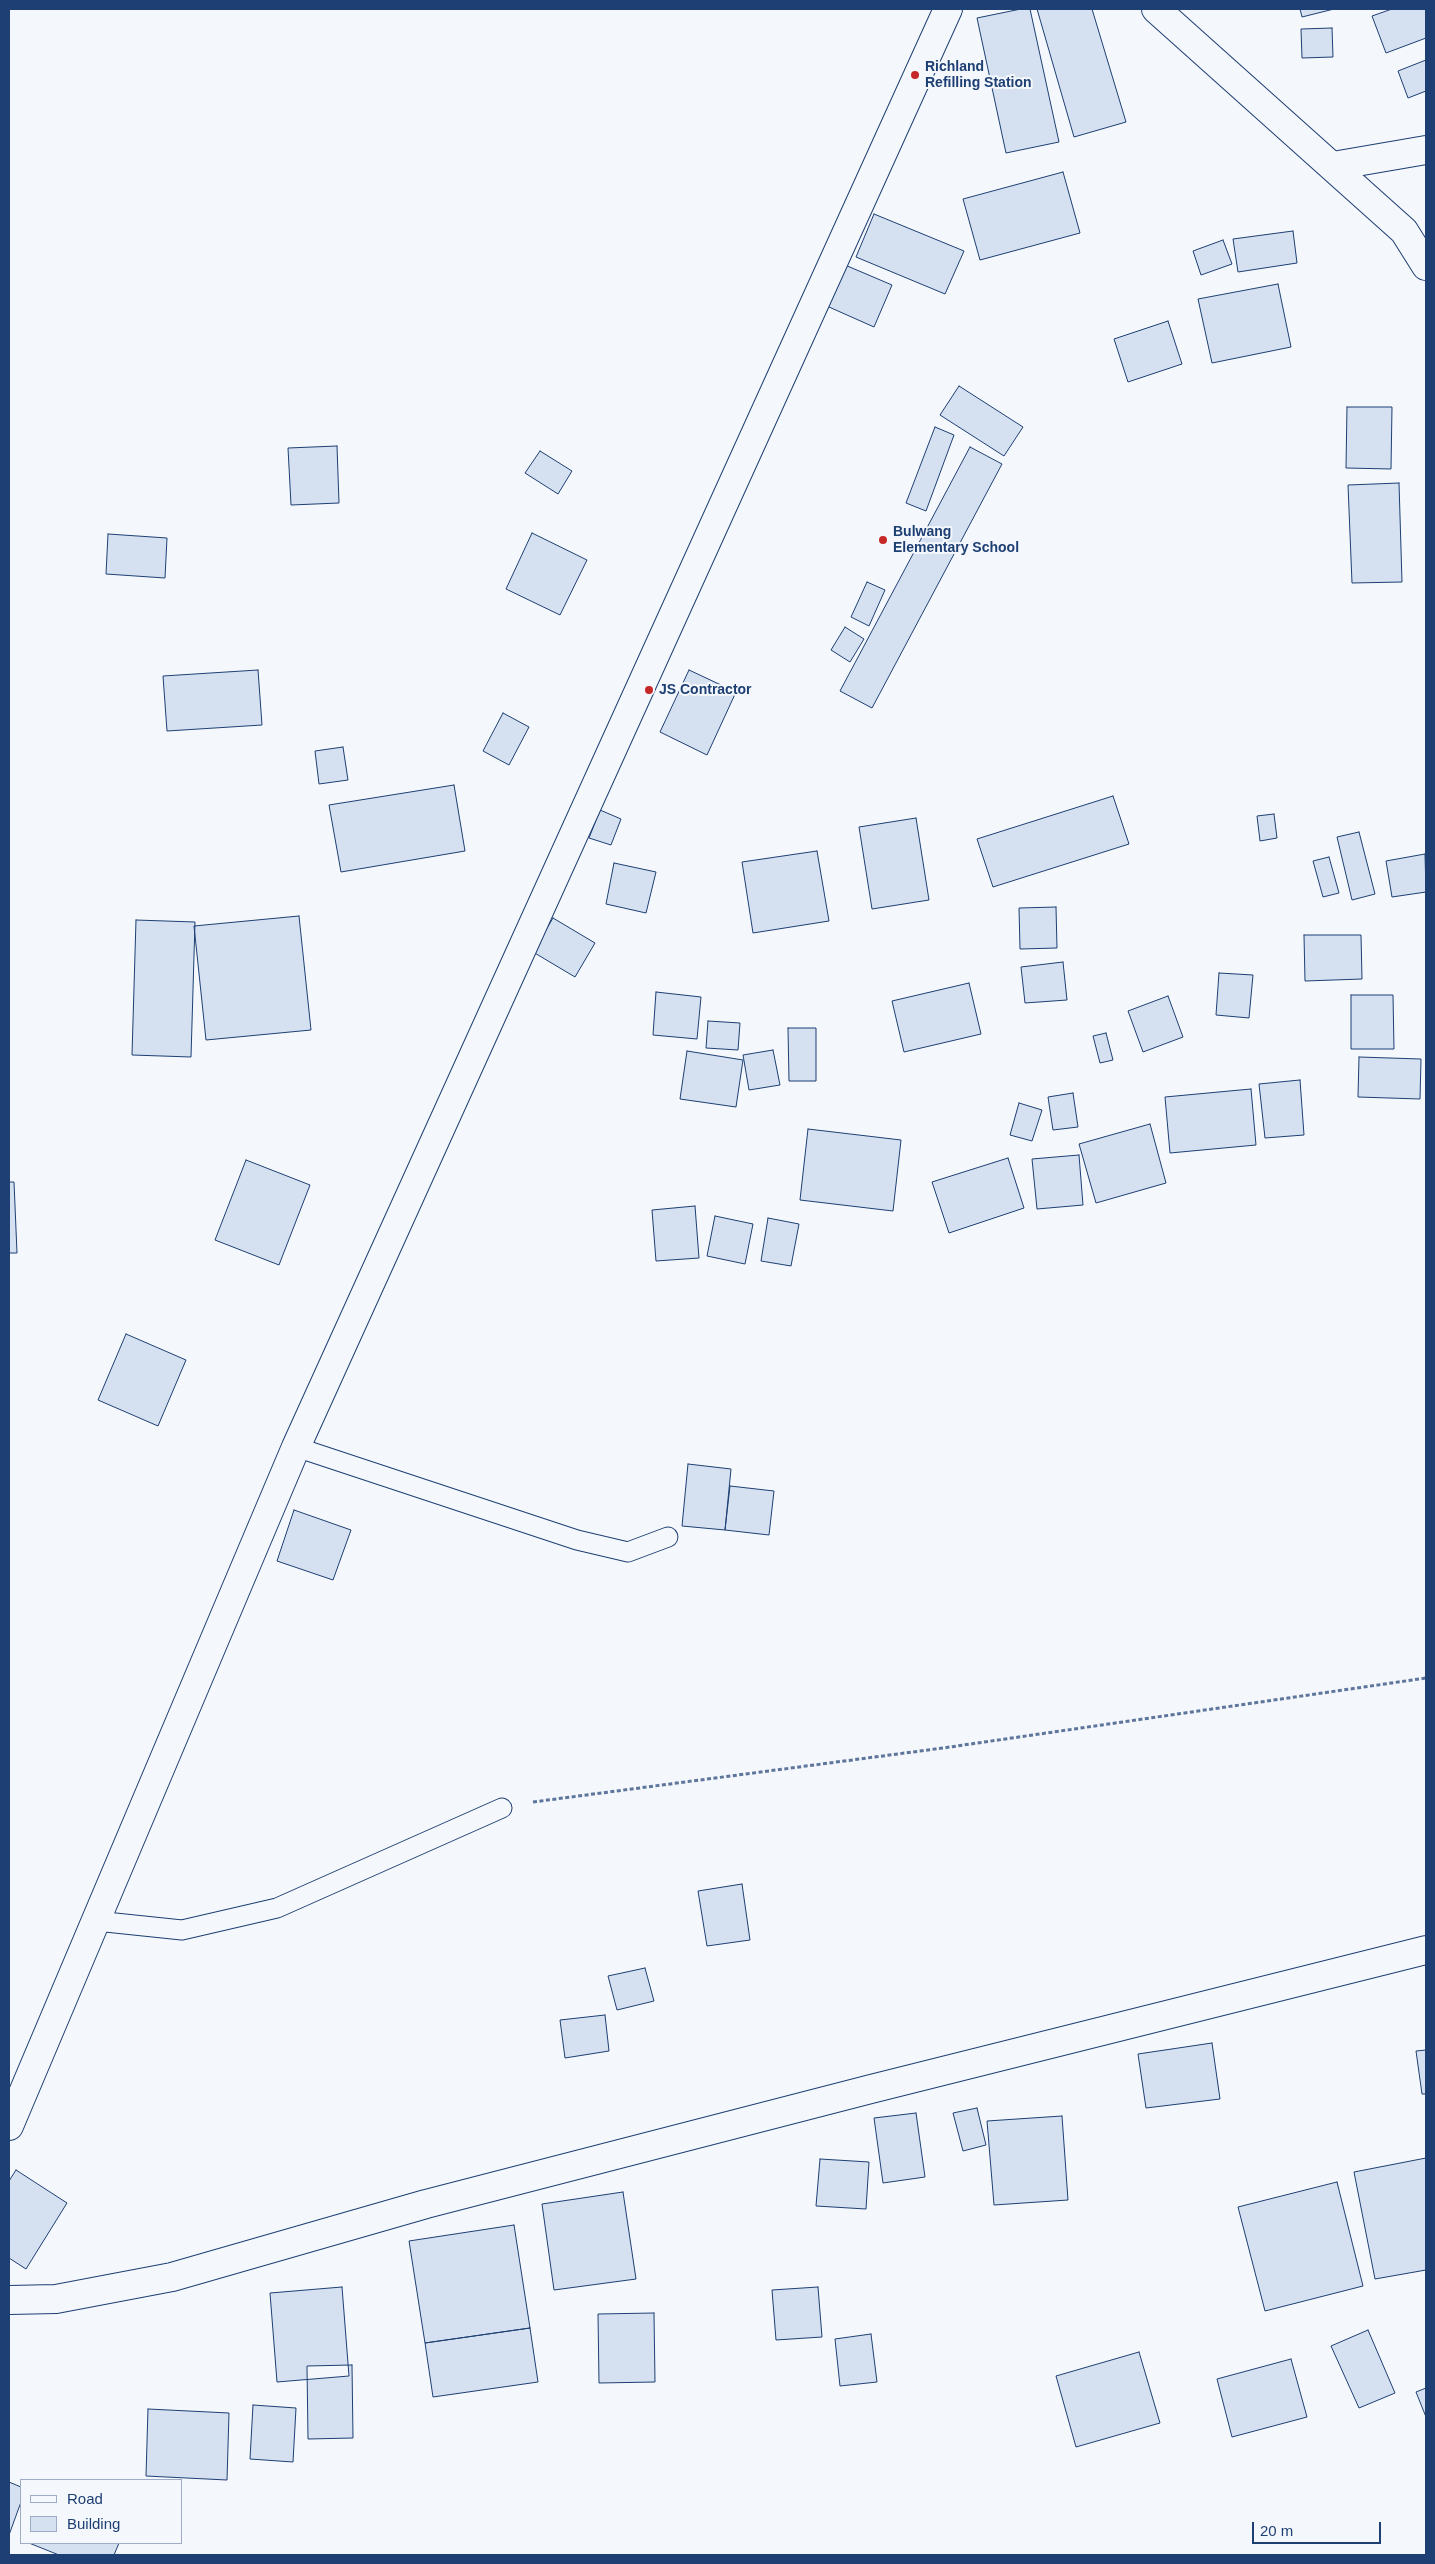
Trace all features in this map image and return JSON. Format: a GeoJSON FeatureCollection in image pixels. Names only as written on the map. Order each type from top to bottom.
{"type":"FeatureCollection","features":[{"type":"Feature","properties":{"kind":"street"},"geometry":{"type":"LineString","coordinates":[[9,2126],[296,1447],[948,9]]}},
{"type":"Feature","properties":{"kind":"street"},"geometry":{"type":"LineString","coordinates":[[1156,9],[1404,231],[1426,266]]}},
{"type":"Feature","properties":{"kind":"street"},"geometry":{"type":"LineString","coordinates":[[1333,166],[1426,150]]}},
{"type":"Feature","properties":{"kind":"street"},"geometry":{"type":"LineString","coordinates":[[9,2300],[56,2299],[172,2278],[426,2204],[871,2089],[1426,1950]]}},
{"type":"Feature","properties":{"kind":"lane"},"geometry":{"type":"LineString","coordinates":[[296,1447],[577,1540],[628,1552],[668,1537]]}},
{"type":"Feature","properties":{"kind":"lane"},"geometry":{"type":"LineString","coordinates":[[96,1921],[182,1930],[277,1908],[502,1808]]}},
{"type":"Feature","properties":{"kind":"path"},"geometry":{"type":"LineString","coordinates":[[502,1808],[553,1798],[943,1748],[1426,1678]]}},
{"type":"Feature","properties":{"kind":"building"},"geometry":{"type":"Polygon","coordinates":[[[1021,9],[1030,9],[1059,142],[1006,153],[977,18],[1021,9]]]}},
{"type":"Feature","properties":{"kind":"building"},"geometry":{"type":"Polygon","coordinates":[[[1037,9],[1092,9],[1126,122],[1074,137],[1037,9]]]}},
{"type":"Feature","properties":{"kind":"building"},"geometry":{"type":"Polygon","coordinates":[[[1300,9],[1334,9],[1302,17],[1300,9]]]}},
{"type":"Feature","properties":{"kind":"building"},"geometry":{"type":"Polygon","coordinates":[[[1392,9],[1426,9],[1426,38],[1386,53],[1372,16],[1392,9]]]}},
{"type":"Feature","properties":{"kind":"building"},"geometry":{"type":"Polygon","coordinates":[[[1332,28],[1333,57],[1302,58],[1301,29],[1332,28]]]}},
{"type":"Feature","properties":{"kind":"building"},"geometry":{"type":"Polygon","coordinates":[[[1426,60],[1426,91],[1408,98],[1398,71],[1426,60]]]}},
{"type":"Feature","properties":{"kind":"building"},"geometry":{"type":"Polygon","coordinates":[[[1063,172],[1080,233],[980,260],[963,199],[1063,172]]]}},
{"type":"Feature","properties":{"kind":"building"},"geometry":{"type":"Polygon","coordinates":[[[874,214],[964,251],[945,294],[856,257],[874,214]]]}},
{"type":"Feature","properties":{"kind":"building"},"geometry":{"type":"Polygon","coordinates":[[[1293,231],[1297,263],[1238,272],[1233,239],[1293,231]]]}},
{"type":"Feature","properties":{"kind":"building"},"geometry":{"type":"Polygon","coordinates":[[[1223,240],[1232,264],[1201,275],[1193,251],[1223,240]]]}},
{"type":"Feature","properties":{"kind":"building"},"geometry":{"type":"Polygon","coordinates":[[[838,262],[892,285],[874,327],[820,303],[838,262]]]}},
{"type":"Feature","properties":{"kind":"building"},"geometry":{"type":"Polygon","coordinates":[[[1278,284],[1291,347],[1212,363],[1198,299],[1278,284]]]}},
{"type":"Feature","properties":{"kind":"building"},"geometry":{"type":"Polygon","coordinates":[[[1168,321],[1182,364],[1128,382],[1114,339],[1168,321]]]}},
{"type":"Feature","properties":{"kind":"building"},"geometry":{"type":"Polygon","coordinates":[[[959,386],[1023,427],[1004,456],[940,415],[959,386]]]}},
{"type":"Feature","properties":{"kind":"building"},"geometry":{"type":"Polygon","coordinates":[[[1347,407],[1392,407],[1391,469],[1346,468],[1347,407]]]}},
{"type":"Feature","properties":{"kind":"building"},"geometry":{"type":"Polygon","coordinates":[[[935,427],[954,435],[926,511],[906,503],[935,427]]]}},
{"type":"Feature","properties":{"kind":"building"},"geometry":{"type":"Polygon","coordinates":[[[337,446],[339,503],[291,505],[288,448],[337,446]]]}},
{"type":"Feature","properties":{"kind":"building"},"geometry":{"type":"Polygon","coordinates":[[[970,447],[1002,464],[872,708],[840,691],[970,447]]]}},
{"type":"Feature","properties":{"kind":"building"},"geometry":{"type":"Polygon","coordinates":[[[540,451],[572,471],[558,494],[525,473],[540,451]]]}},
{"type":"Feature","properties":{"kind":"building"},"geometry":{"type":"Polygon","coordinates":[[[1399,483],[1402,582],[1352,583],[1348,485],[1399,483]]]}},
{"type":"Feature","properties":{"kind":"building"},"geometry":{"type":"Polygon","coordinates":[[[532,533],[587,560],[560,615],[506,589],[532,533]]]}},
{"type":"Feature","properties":{"kind":"building"},"geometry":{"type":"Polygon","coordinates":[[[108,534],[167,538],[165,578],[106,574],[108,534]]]}},
{"type":"Feature","properties":{"kind":"building"},"geometry":{"type":"Polygon","coordinates":[[[867,582],[885,590],[869,626],[851,617],[867,582]]]}},
{"type":"Feature","properties":{"kind":"building"},"geometry":{"type":"Polygon","coordinates":[[[845,627],[864,639],[850,662],[831,650],[845,627]]]}},
{"type":"Feature","properties":{"kind":"building"},"geometry":{"type":"Polygon","coordinates":[[[258,670],[262,725],[167,731],[163,676],[258,670]]]}},
{"type":"Feature","properties":{"kind":"building"},"geometry":{"type":"Polygon","coordinates":[[[689,670],[736,692],[707,755],[660,732],[689,670]]]}},
{"type":"Feature","properties":{"kind":"building"},"geometry":{"type":"Polygon","coordinates":[[[503,713],[529,727],[509,765],[483,751],[503,713]]]}},
{"type":"Feature","properties":{"kind":"building"},"geometry":{"type":"Polygon","coordinates":[[[343,747],[348,780],[319,784],[315,751],[343,747]]]}},
{"type":"Feature","properties":{"kind":"building"},"geometry":{"type":"Polygon","coordinates":[[[454,785],[465,851],[341,872],[329,805],[454,785]]]}},
{"type":"Feature","properties":{"kind":"building"},"geometry":{"type":"Polygon","coordinates":[[[1113,796],[1129,844],[993,887],[977,839],[1113,796]]]}},
{"type":"Feature","properties":{"kind":"building"},"geometry":{"type":"Polygon","coordinates":[[[600,810],[621,819],[611,845],[589,838],[600,810]]]}},
{"type":"Feature","properties":{"kind":"building"},"geometry":{"type":"Polygon","coordinates":[[[1274,814],[1277,838],[1260,841],[1257,816],[1274,814]]]}},
{"type":"Feature","properties":{"kind":"building"},"geometry":{"type":"Polygon","coordinates":[[[916,818],[929,900],[872,909],[859,827],[916,818]]]}},
{"type":"Feature","properties":{"kind":"building"},"geometry":{"type":"Polygon","coordinates":[[[1359,832],[1375,894],[1352,900],[1337,837],[1359,832]]]}},
{"type":"Feature","properties":{"kind":"building"},"geometry":{"type":"Polygon","coordinates":[[[817,851],[829,921],[753,933],[742,862],[817,851]]]}},
{"type":"Feature","properties":{"kind":"building"},"geometry":{"type":"Polygon","coordinates":[[[1425,854],[1426,892],[1392,897],[1386,861],[1425,854]]]}},
{"type":"Feature","properties":{"kind":"building"},"geometry":{"type":"Polygon","coordinates":[[[1329,857],[1339,893],[1323,897],[1313,861],[1329,857]]]}},
{"type":"Feature","properties":{"kind":"building"},"geometry":{"type":"Polygon","coordinates":[[[614,863],[656,872],[646,913],[606,904],[614,863]]]}},
{"type":"Feature","properties":{"kind":"building"},"geometry":{"type":"Polygon","coordinates":[[[1056,907],[1057,948],[1020,949],[1019,908],[1056,907]]]}},
{"type":"Feature","properties":{"kind":"building"},"geometry":{"type":"Polygon","coordinates":[[[299,916],[311,1030],[206,1040],[194,926],[299,916]]]}},
{"type":"Feature","properties":{"kind":"building"},"geometry":{"type":"Polygon","coordinates":[[[553,918],[595,943],[575,977],[533,952],[553,918]]]}},
{"type":"Feature","properties":{"kind":"building"},"geometry":{"type":"Polygon","coordinates":[[[136,920],[195,922],[191,1057],[132,1055],[136,920]]]}},
{"type":"Feature","properties":{"kind":"building"},"geometry":{"type":"Polygon","coordinates":[[[1304,935],[1361,935],[1362,979],[1305,981],[1304,935]]]}},
{"type":"Feature","properties":{"kind":"building"},"geometry":{"type":"Polygon","coordinates":[[[1063,962],[1067,1000],[1025,1003],[1021,967],[1063,962]]]}},
{"type":"Feature","properties":{"kind":"building"},"geometry":{"type":"Polygon","coordinates":[[[1219,973],[1253,975],[1249,1018],[1216,1015],[1219,973]]]}},
{"type":"Feature","properties":{"kind":"building"},"geometry":{"type":"Polygon","coordinates":[[[969,983],[981,1034],[904,1052],[892,1001],[969,983]]]}},
{"type":"Feature","properties":{"kind":"building"},"geometry":{"type":"Polygon","coordinates":[[[656,992],[701,997],[697,1039],[653,1035],[656,992]]]}},
{"type":"Feature","properties":{"kind":"building"},"geometry":{"type":"Polygon","coordinates":[[[1351,995],[1393,995],[1394,1049],[1351,1049],[1351,995]]]}},
{"type":"Feature","properties":{"kind":"building"},"geometry":{"type":"Polygon","coordinates":[[[1168,996],[1183,1037],[1143,1052],[1128,1011],[1168,996]]]}},
{"type":"Feature","properties":{"kind":"building"},"geometry":{"type":"Polygon","coordinates":[[[708,1021],[740,1023],[738,1050],[706,1048],[708,1021]]]}},
{"type":"Feature","properties":{"kind":"building"},"geometry":{"type":"Polygon","coordinates":[[[788,1028],[816,1028],[816,1081],[789,1081],[788,1028]]]}},
{"type":"Feature","properties":{"kind":"building"},"geometry":{"type":"Polygon","coordinates":[[[1106,1033],[1113,1060],[1100,1063],[1093,1036],[1106,1033]]]}},
{"type":"Feature","properties":{"kind":"building"},"geometry":{"type":"Polygon","coordinates":[[[773,1050],[780,1085],[749,1090],[743,1055],[773,1050]]]}},
{"type":"Feature","properties":{"kind":"building"},"geometry":{"type":"Polygon","coordinates":[[[687,1051],[743,1060],[736,1107],[680,1099],[687,1051]]]}},
{"type":"Feature","properties":{"kind":"building"},"geometry":{"type":"Polygon","coordinates":[[[1359,1057],[1421,1059],[1420,1099],[1358,1097],[1359,1057]]]}},
{"type":"Feature","properties":{"kind":"building"},"geometry":{"type":"Polygon","coordinates":[[[1300,1080],[1304,1135],[1265,1138],[1259,1084],[1300,1080]]]}},
{"type":"Feature","properties":{"kind":"building"},"geometry":{"type":"Polygon","coordinates":[[[1251,1089],[1256,1145],[1170,1153],[1165,1097],[1251,1089]]]}},
{"type":"Feature","properties":{"kind":"building"},"geometry":{"type":"Polygon","coordinates":[[[1073,1093],[1078,1127],[1053,1130],[1048,1097],[1073,1093]]]}},
{"type":"Feature","properties":{"kind":"building"},"geometry":{"type":"Polygon","coordinates":[[[1019,1103],[1042,1110],[1032,1141],[1010,1135],[1019,1103]]]}},
{"type":"Feature","properties":{"kind":"building"},"geometry":{"type":"Polygon","coordinates":[[[1150,1124],[1166,1183],[1096,1203],[1079,1144],[1150,1124]]]}},
{"type":"Feature","properties":{"kind":"building"},"geometry":{"type":"Polygon","coordinates":[[[808,1129],[901,1140],[893,1211],[800,1200],[808,1129]]]}},
{"type":"Feature","properties":{"kind":"building"},"geometry":{"type":"Polygon","coordinates":[[[1079,1155],[1083,1205],[1037,1209],[1032,1159],[1079,1155]]]}},
{"type":"Feature","properties":{"kind":"building"},"geometry":{"type":"Polygon","coordinates":[[[1008,1158],[1024,1208],[949,1233],[932,1182],[1008,1158]]]}},
{"type":"Feature","properties":{"kind":"building"},"geometry":{"type":"Polygon","coordinates":[[[246,1160],[310,1185],[279,1265],[215,1240],[246,1160]]]}},
{"type":"Feature","properties":{"kind":"building"},"geometry":{"type":"Polygon","coordinates":[[[9,1182],[14,1182],[17,1253],[9,1253],[9,1182]]]}},
{"type":"Feature","properties":{"kind":"building"},"geometry":{"type":"Polygon","coordinates":[[[695,1206],[699,1258],[656,1261],[652,1210],[695,1206]]]}},
{"type":"Feature","properties":{"kind":"building"},"geometry":{"type":"Polygon","coordinates":[[[715,1216],[753,1224],[745,1264],[707,1256],[715,1216]]]}},
{"type":"Feature","properties":{"kind":"building"},"geometry":{"type":"Polygon","coordinates":[[[768,1218],[799,1224],[791,1266],[761,1261],[768,1218]]]}},
{"type":"Feature","properties":{"kind":"building"},"geometry":{"type":"Polygon","coordinates":[[[126,1334],[186,1360],[158,1426],[98,1400],[126,1334]]]}},
{"type":"Feature","properties":{"kind":"building"},"geometry":{"type":"Polygon","coordinates":[[[688,1464],[731,1469],[725,1530],[682,1526],[688,1464]]]}},
{"type":"Feature","properties":{"kind":"building"},"geometry":{"type":"Polygon","coordinates":[[[730,1486],[774,1491],[769,1535],[725,1530],[730,1486]]]}},
{"type":"Feature","properties":{"kind":"building"},"geometry":{"type":"Polygon","coordinates":[[[294,1510],[351,1530],[333,1580],[277,1561],[294,1510]]]}},
{"type":"Feature","properties":{"kind":"building"},"geometry":{"type":"Polygon","coordinates":[[[742,1884],[750,1940],[707,1946],[698,1891],[742,1884]]]}},
{"type":"Feature","properties":{"kind":"building"},"geometry":{"type":"Polygon","coordinates":[[[645,1968],[654,2001],[617,2010],[608,1976],[645,1968]]]}},
{"type":"Feature","properties":{"kind":"building"},"geometry":{"type":"Polygon","coordinates":[[[605,2015],[609,2051],[565,2058],[560,2020],[605,2015]]]}},
{"type":"Feature","properties":{"kind":"building"},"geometry":{"type":"Polygon","coordinates":[[[1212,2043],[1220,2099],[1146,2108],[1138,2054],[1212,2043]]]}},
{"type":"Feature","properties":{"kind":"building"},"geometry":{"type":"Polygon","coordinates":[[[1426,2050],[1426,2094],[1422,2094],[1416,2051],[1426,2050]]]}},
{"type":"Feature","properties":{"kind":"building"},"geometry":{"type":"Polygon","coordinates":[[[977,2108],[986,2145],[963,2151],[953,2113],[977,2108]]]}},
{"type":"Feature","properties":{"kind":"building"},"geometry":{"type":"Polygon","coordinates":[[[916,2113],[925,2177],[883,2183],[874,2118],[916,2113]]]}},
{"type":"Feature","properties":{"kind":"building"},"geometry":{"type":"Polygon","coordinates":[[[1062,2116],[1068,2200],[994,2205],[987,2121],[1062,2116]]]}},
{"type":"Feature","properties":{"kind":"building"},"geometry":{"type":"Polygon","coordinates":[[[1426,2158],[1426,2270],[1375,2279],[1354,2172],[1426,2158]]]}},
{"type":"Feature","properties":{"kind":"building"},"geometry":{"type":"Polygon","coordinates":[[[820,2159],[869,2162],[866,2209],[816,2206],[820,2159]]]}},
{"type":"Feature","properties":{"kind":"building"},"geometry":{"type":"Polygon","coordinates":[[[16,2170],[67,2203],[26,2269],[9,2258],[9,2181],[16,2170]]]}},
{"type":"Feature","properties":{"kind":"building"},"geometry":{"type":"Polygon","coordinates":[[[1337,2182],[1363,2286],[1265,2311],[1238,2207],[1337,2182]]]}},
{"type":"Feature","properties":{"kind":"building"},"geometry":{"type":"Polygon","coordinates":[[[623,2192],[636,2279],[554,2290],[542,2204],[623,2192]]]}},
{"type":"Feature","properties":{"kind":"building"},"geometry":{"type":"Polygon","coordinates":[[[514,2225],[530,2328],[425,2343],[409,2241],[514,2225]]]}},
{"type":"Feature","properties":{"kind":"building"},"geometry":{"type":"Polygon","coordinates":[[[342,2287],[349,2376],[277,2382],[270,2293],[342,2287]]]}},
{"type":"Feature","properties":{"kind":"building"},"geometry":{"type":"Polygon","coordinates":[[[818,2287],[822,2337],[776,2340],[772,2290],[818,2287]]]}},
{"type":"Feature","properties":{"kind":"building"},"geometry":{"type":"Polygon","coordinates":[[[654,2313],[655,2382],[599,2383],[598,2314],[654,2313]]]}},
{"type":"Feature","properties":{"kind":"building"},"geometry":{"type":"Polygon","coordinates":[[[530,2328],[538,2382],[433,2397],[425,2343],[530,2328]]]}},
{"type":"Feature","properties":{"kind":"building"},"geometry":{"type":"Polygon","coordinates":[[[1368,2330],[1395,2393],[1359,2408],[1331,2346],[1368,2330]]]}},
{"type":"Feature","properties":{"kind":"building"},"geometry":{"type":"Polygon","coordinates":[[[871,2334],[877,2382],[840,2386],[835,2339],[871,2334]]]}},
{"type":"Feature","properties":{"kind":"building"},"geometry":{"type":"Polygon","coordinates":[[[1139,2352],[1160,2423],[1076,2447],[1056,2376],[1139,2352]]]}},
{"type":"Feature","properties":{"kind":"building"},"geometry":{"type":"Polygon","coordinates":[[[1291,2359],[1307,2417],[1232,2437],[1217,2379],[1291,2359]]]}},
{"type":"Feature","properties":{"kind":"building"},"geometry":{"type":"Polygon","coordinates":[[[352,2365],[353,2438],[308,2439],[307,2366],[352,2365]]]}},
{"type":"Feature","properties":{"kind":"building"},"geometry":{"type":"Polygon","coordinates":[[[1426,2388],[1426,2417],[1416,2392],[1426,2388]]]}},
{"type":"Feature","properties":{"kind":"building"},"geometry":{"type":"Polygon","coordinates":[[[253,2405],[296,2408],[293,2462],[250,2459],[253,2405]]]}},
{"type":"Feature","properties":{"kind":"building"},"geometry":{"type":"Polygon","coordinates":[[[148,2409],[229,2413],[227,2480],[146,2476],[148,2409]]]}},
{"type":"Feature","properties":{"kind":"building"},"geometry":{"type":"Polygon","coordinates":[[[9,2482],[20,2487],[20,2505],[9,2535],[9,2482]]]}},
{"type":"Feature","properties":{"kind":"building"},"geometry":{"type":"Polygon","coordinates":[[[32,2544],[119,2544],[114,2555],[59,2555],[32,2544]]]}},
{"type":"Feature","properties":{"kind":"place","name":"Richland Refilling Station"},"geometry":{"type":"Point","coordinates":[915,75]}},
{"type":"Feature","properties":{"kind":"place","name":"Bulwang Elementary School"},"geometry":{"type":"Point","coordinates":[883,540]}},
{"type":"Feature","properties":{"kind":"place","name":"JS Contractor"},"geometry":{"type":"Point","coordinates":[649,690]}}]}
